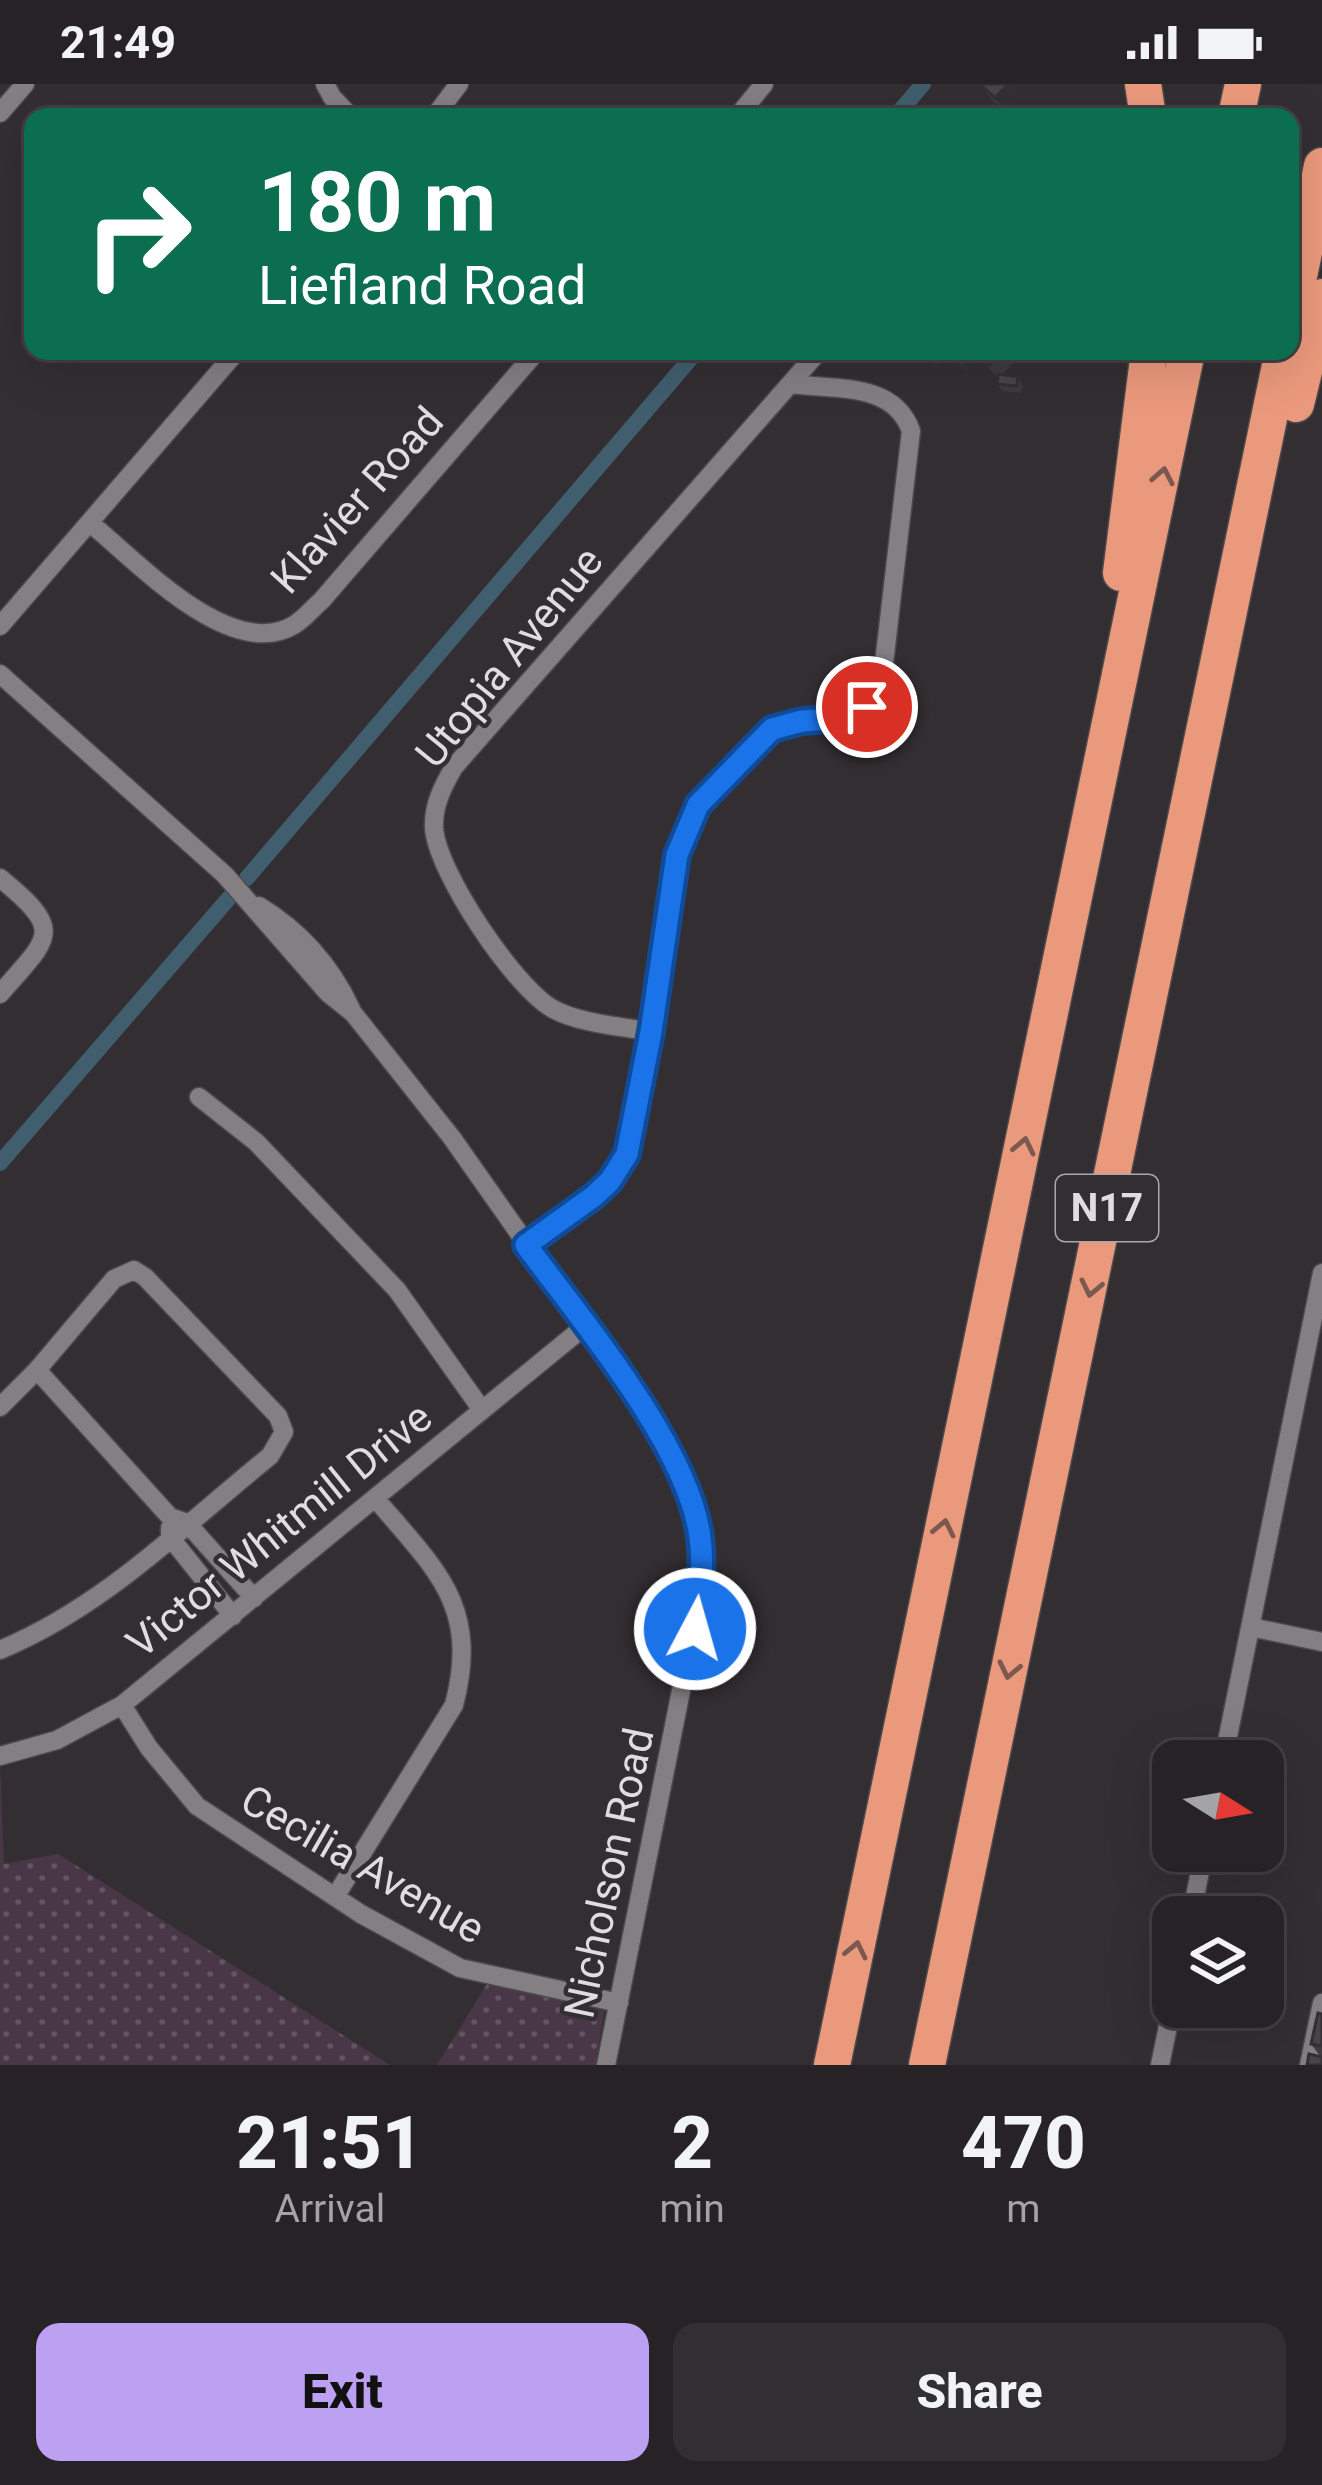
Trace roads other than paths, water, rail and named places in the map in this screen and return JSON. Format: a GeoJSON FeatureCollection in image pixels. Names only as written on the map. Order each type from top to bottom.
{"type":"FeatureCollection","features":[{"type":"Feature","properties":{"kind":"highway"},"geometry":{"type":"LineString","coordinates":[[1299,276],[1322,166]]}},
{"type":"Feature","properties":{"kind":"highway"},"geometry":{"type":"LineString","coordinates":[[1109,1198],[1124,1169],[1159,1025],[1322,297]]}},
{"type":"Feature","properties":{"kind":"highway"},"geometry":{"type":"LineString","coordinates":[[1081,874],[1148,360]]}},
{"type":"Feature","properties":{"kind":"highway","name":"N17"},"geometry":{"type":"LineString","coordinates":[[832,2065],[1185,360]]}},
{"type":"Feature","properties":{"kind":"highway","name":"N17"},"geometry":{"type":"LineString","coordinates":[[927,2065],[1281,360]]}},
{"type":"Feature","properties":{"kind":"street"},"geometry":{"type":"LineString","coordinates":[[0,112],[25,84]]}},
{"type":"Feature","properties":{"kind":"street"},"geometry":{"type":"LineString","coordinates":[[325,84],[345,108]]}},
{"type":"Feature","properties":{"kind":"street"},"geometry":{"type":"LineString","coordinates":[[441,108],[459,84]]}},
{"type":"Feature","properties":{"kind":"street"},"geometry":{"type":"LineString","coordinates":[[744,108],[764,84]]}},
{"type":"Feature","properties":{"kind":"street"},"geometry":{"type":"LineString","coordinates":[[0,626],[229,360]]}},
{"type":"Feature","properties":{"kind":"street","name":"Klavier Road"},"geometry":{"type":"LineString","coordinates":[[90,523],[199,612],[223,626],[254,633],[283,629],[296,624],[322,600],[529,360]]}},
{"type":"Feature","properties":{"kind":"street","name":"Utopia Avenue"},"geometry":{"type":"LineString","coordinates":[[651,1032],[566,1015],[534,996],[450,880],[438,852],[435,811],[454,767],[812,360]]}},
{"type":"Feature","properties":{"kind":"street"},"geometry":{"type":"LineString","coordinates":[[526,1245],[594,1196],[620,1168],[632,1133],[651,1032],[677,855],[698,805],[772,729],[846,718],[867,707],[883,672],[911,431],[905,414],[888,398],[792,384]]}},
{"type":"Feature","properties":{"kind":"street","name":"Nicholson Road"},"geometry":{"type":"LineString","coordinates":[[0,674],[326,965],[353,1013],[432,1112],[675,1460],[694,1510],[701,1559],[695,1629],[606,2065]]}},
{"type":"Feature","properties":{"kind":"street"},"geometry":{"type":"LineString","coordinates":[[0,878],[31,903],[46,931],[36,952],[0,994]]}},
{"type":"Feature","properties":{"kind":"street"},"geometry":{"type":"LineString","coordinates":[[199,1097],[256,1142],[397,1290],[482,1410]]}},
{"type":"Feature","properties":{"kind":"street"},"geometry":{"type":"LineString","coordinates":[[0,1407],[114,1279],[129,1270],[145,1276],[278,1416],[284,1432],[269,1456],[176,1526],[87,1607],[0,1650]]}},
{"type":"Feature","properties":{"kind":"street"},"geometry":{"type":"LineString","coordinates":[[1227,1740],[1314,1345],[1322,1273]]}},
{"type":"Feature","properties":{"kind":"street","name":"Victor Whitmill Drive"},"geometry":{"type":"LineString","coordinates":[[0,1756],[56,1740],[122,1706],[585,1326]]}},
{"type":"Feature","properties":{"kind":"street"},"geometry":{"type":"LineString","coordinates":[[37,1370],[176,1526],[254,1598]]}},
{"type":"Feature","properties":{"kind":"street"},"geometry":{"type":"LineString","coordinates":[[335,1898],[454,1706],[462,1675],[462,1629],[455,1606],[428,1560],[375,1498]]}},
{"type":"Feature","properties":{"kind":"street"},"geometry":{"type":"LineString","coordinates":[[176,1526],[233,1616]]}},
{"type":"Feature","properties":{"kind":"street"},"geometry":{"type":"LineString","coordinates":[[1251,1627],[1322,1642]]}},
{"type":"Feature","properties":{"kind":"street","name":"Cecilia Avenue"},"geometry":{"type":"LineString","coordinates":[[122,1706],[149,1748],[197,1806],[428,1954],[460,1968],[619,2003]]}},
{"type":"Feature","properties":{"kind":"street"},"geometry":{"type":"LineString","coordinates":[[1309,2065],[1322,2003]]}},
{"type":"Feature","properties":{"kind":"street"},"geometry":{"type":"LineString","coordinates":[[1160,2065],[1168,2028]]}},
{"type":"Feature","properties":{"kind":"waterway"},"geometry":{"type":"LineString","coordinates":[[903,108],[923,84]]}},
{"type":"Feature","properties":{"kind":"waterway"},"geometry":{"type":"LineString","coordinates":[[247,878],[689,360]]}},
{"type":"Feature","properties":{"kind":"waterway"},"geometry":{"type":"LineString","coordinates":[[0,1163],[229,898]]}}]}
